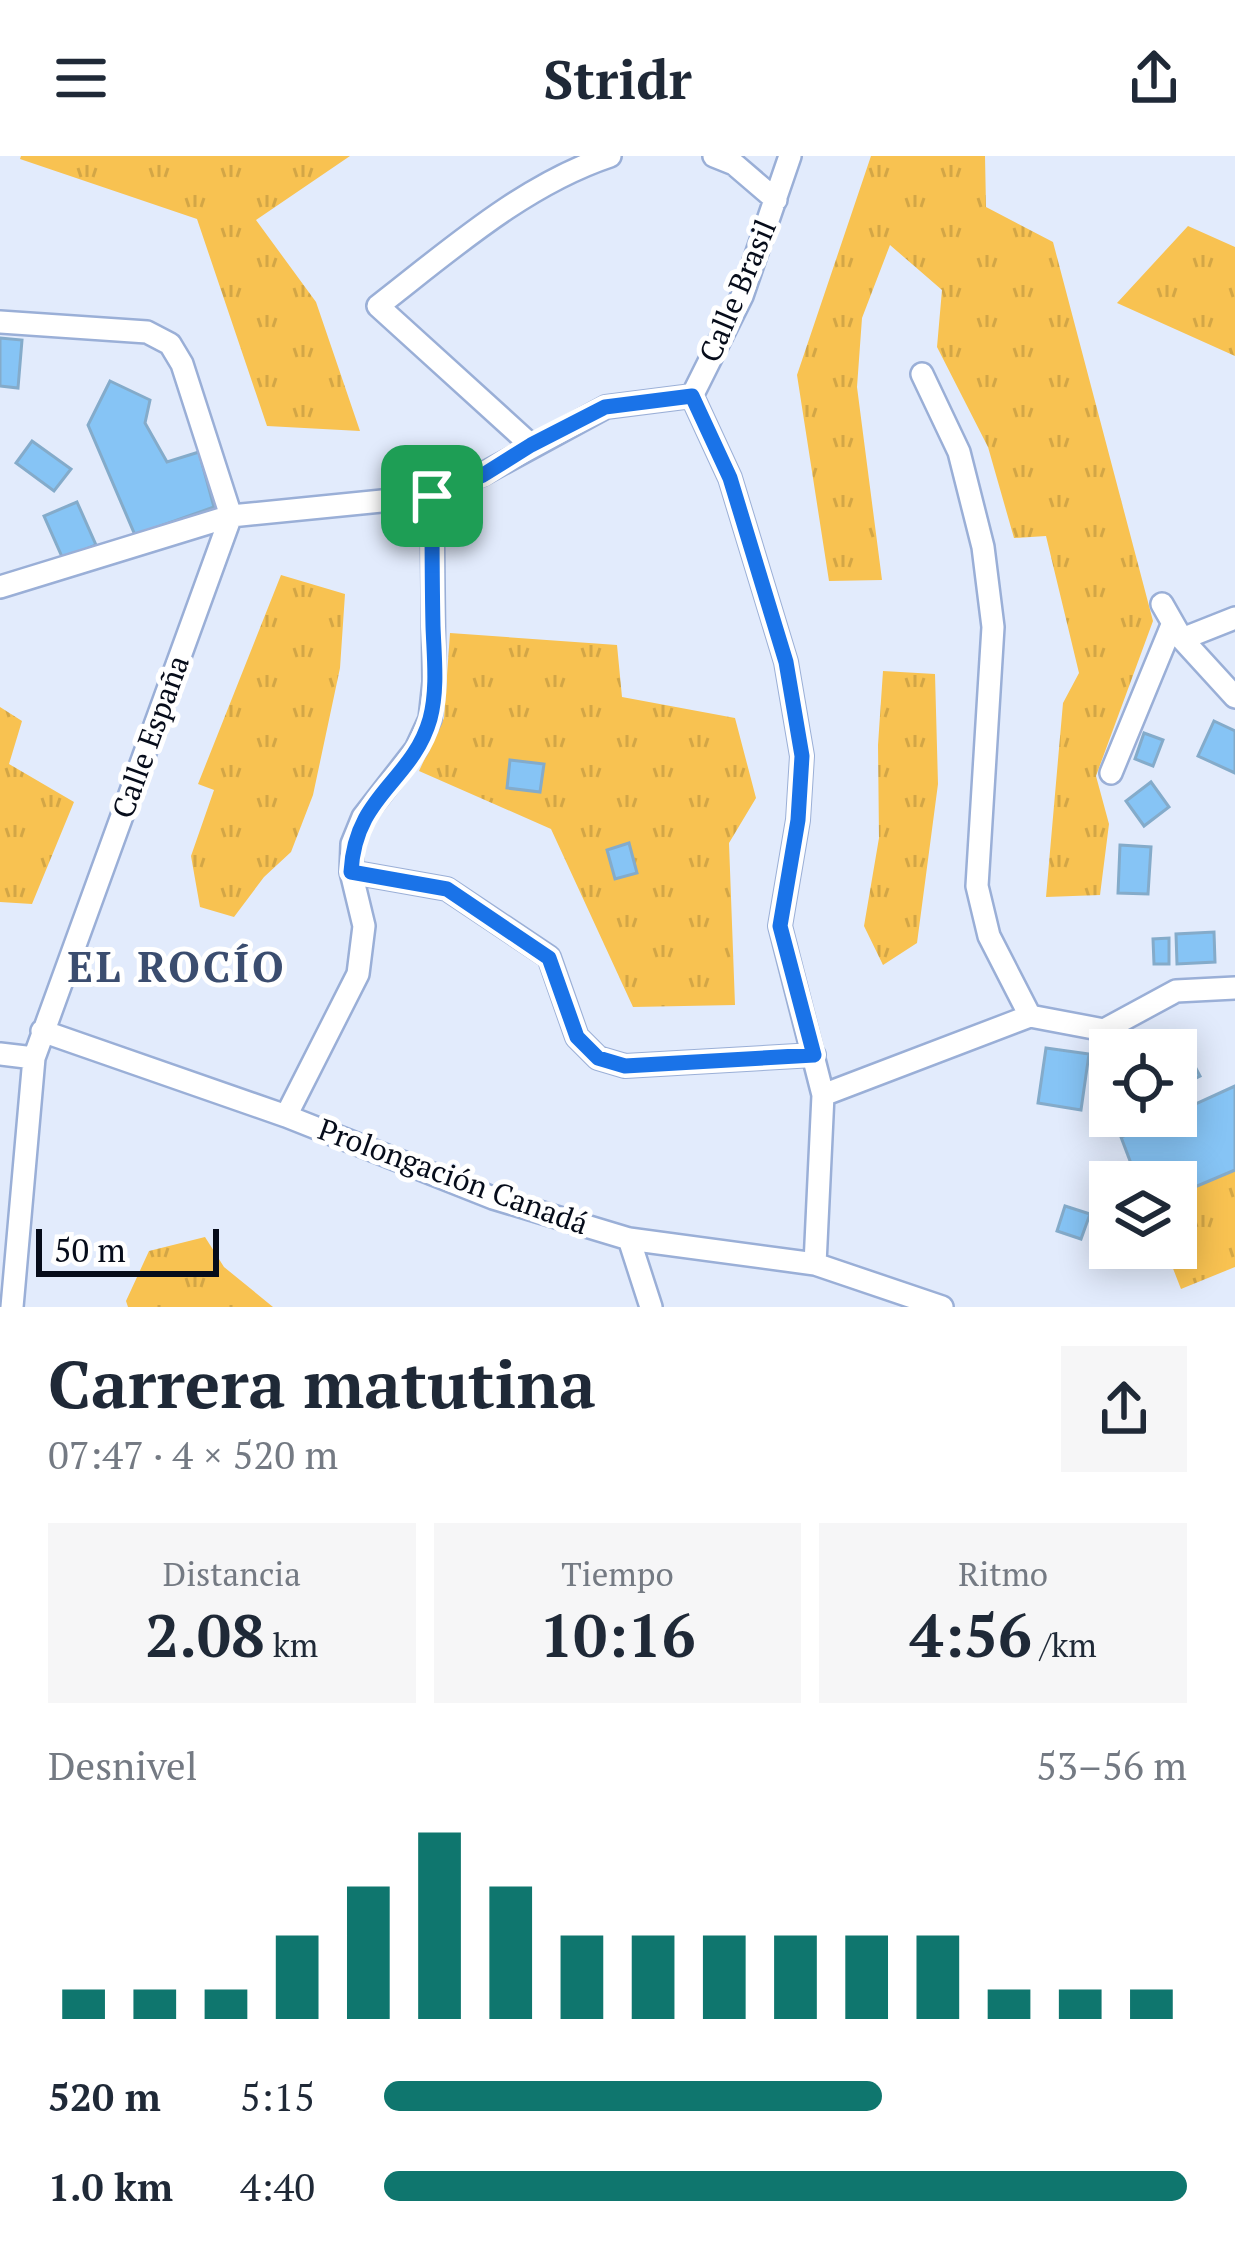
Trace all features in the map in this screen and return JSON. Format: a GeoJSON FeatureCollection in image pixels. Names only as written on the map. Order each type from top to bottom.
{"type":"FeatureCollection","features":[{"type":"Feature","properties":{"kind":"street"},"geometry":{"type":"LineString","coordinates":[[531,445],[378,306],[520,200],[579,166],[610,156]]}},
{"type":"Feature","properties":{"kind":"street"},"geometry":{"type":"LineString","coordinates":[[715,156],[734,164],[776,200]]}},
{"type":"Feature","properties":{"kind":"street","name":"Calle Brasil"},"geometry":{"type":"LineString","coordinates":[[790,156],[742,296],[692,396],[730,478],[786,662],[802,756],[798,820],[780,926],[824,1095],[815,1264]]}},
{"type":"Feature","properties":{"kind":"street"},"geometry":{"type":"LineString","coordinates":[[0,322],[147,332],[170,344],[182,364],[231,516]]}},
{"type":"Feature","properties":{"kind":"street"},"geometry":{"type":"LineString","coordinates":[[922,374],[959,452],[983,547],[993,627],[977,886],[989,936],[1030,1016]]}},
{"type":"Feature","properties":{"kind":"street"},"geometry":{"type":"LineString","coordinates":[[0,587],[231,516],[432,496],[483,475],[605,407],[692,396]]}},
{"type":"Feature","properties":{"kind":"street"},"geometry":{"type":"LineString","coordinates":[[286,1116],[358,974],[364,926],[351,872],[352,844],[363,817],[416,749],[430,719],[434,682],[432,496]]}},
{"type":"Feature","properties":{"kind":"street","name":"Calle España"},"geometry":{"type":"LineString","coordinates":[[12,1307],[34,1058],[231,516]]}},
{"type":"Feature","properties":{"kind":"street"},"geometry":{"type":"LineString","coordinates":[[1172,623],[1235,618]]}},
{"type":"Feature","properties":{"kind":"street"},"geometry":{"type":"LineString","coordinates":[[1172,623],[1235,697]]}},
{"type":"Feature","properties":{"kind":"street"},"geometry":{"type":"LineString","coordinates":[[1111,773],[1172,623]]}},
{"type":"Feature","properties":{"kind":"street"},"geometry":{"type":"LineString","coordinates":[[351,872],[447,889],[549,958],[577,1037],[598,1058],[625,1066],[814,1055]]}},
{"type":"Feature","properties":{"kind":"street"},"geometry":{"type":"LineString","coordinates":[[824,1095],[1030,1016],[1104,1030],[1176,991],[1235,988]]}},
{"type":"Feature","properties":{"kind":"street","name":"Prolongación Canadá"},"geometry":{"type":"LineString","coordinates":[[42,1031],[286,1116],[493,1198],[628,1239],[815,1264],[942,1307]]}},
{"type":"Feature","properties":{"kind":"street"},"geometry":{"type":"LineString","coordinates":[[0,1054],[34,1058]]}},
{"type":"Feature","properties":{"kind":"street"},"geometry":{"type":"LineString","coordinates":[[628,1239],[651,1307]]}},
{"type":"Feature","properties":{"kind":"green space"},"geometry":{"type":"Polygon","coordinates":[[[21,156],[350,156],[256,220],[316,302],[360,431],[267,426],[197,219],[21,156]]]}},
{"type":"Feature","properties":{"kind":"green space"},"geometry":{"type":"Polygon","coordinates":[[[871,156],[985,156],[986,207],[1053,242],[1153,621],[1096,776],[1109,824],[1100,895],[1046,897],[1063,703],[1079,673],[1046,536],[1014,538],[988,447],[937,347],[942,290],[890,245],[862,318],[857,387],[882,580],[829,581],[797,375],[871,156]]]}},
{"type":"Feature","properties":{"kind":"green space"},"geometry":{"type":"Polygon","coordinates":[[[1188,226],[1235,247],[1235,356],[1117,303],[1188,226]]]}},
{"type":"Feature","properties":{"kind":"green space"},"geometry":{"type":"Polygon","coordinates":[[[281,575],[345,594],[340,668],[313,795],[291,852],[264,877],[234,917],[200,907],[191,856],[214,790],[198,784],[281,575]]]}},
{"type":"Feature","properties":{"kind":"green space"},"geometry":{"type":"Polygon","coordinates":[[[450,633],[617,645],[622,697],[735,718],[756,798],[729,843],[735,1005],[633,1007],[551,829],[419,771],[444,718],[450,633]]]}},
{"type":"Feature","properties":{"kind":"green space"},"geometry":{"type":"Polygon","coordinates":[[[883,671],[935,674],[938,784],[917,943],[883,965],[864,926],[879,838],[883,671]]]}},
{"type":"Feature","properties":{"kind":"green space"},"geometry":{"type":"Polygon","coordinates":[[[0,707],[22,721],[9,764],[74,802],[32,904],[0,902],[0,707]]]}},
{"type":"Feature","properties":{"kind":"green space"},"geometry":{"type":"Polygon","coordinates":[[[1235,1170],[1235,1267],[1181,1289],[1173,1269],[1197,1269],[1197,1186],[1235,1170]]]}},
{"type":"Feature","properties":{"kind":"green space"},"geometry":{"type":"Polygon","coordinates":[[[205,1237],[224,1267],[273,1307],[128,1307],[126,1301],[149,1251],[205,1237]]]}},
{"type":"Feature","properties":{"kind":"building"},"geometry":{"type":"Polygon","coordinates":[[[0,338],[22,340],[18,388],[0,386],[0,338]]]}},
{"type":"Feature","properties":{"kind":"building"},"geometry":{"type":"Polygon","coordinates":[[[110,381],[150,400],[145,423],[167,462],[199,452],[214,507],[135,535],[88,425],[110,381]]]}},
{"type":"Feature","properties":{"kind":"building"},"geometry":{"type":"Polygon","coordinates":[[[32,441],[71,469],[54,491],[16,463],[32,441]]]}},
{"type":"Feature","properties":{"kind":"building"},"geometry":{"type":"Polygon","coordinates":[[[77,502],[96,545],[63,559],[44,516],[77,502]]]}},
{"type":"Feature","properties":{"kind":"building"},"geometry":{"type":"Polygon","coordinates":[[[1214,721],[1235,731],[1235,773],[1198,756],[1214,721]]]}},
{"type":"Feature","properties":{"kind":"building"},"geometry":{"type":"Polygon","coordinates":[[[1144,733],[1163,740],[1153,766],[1135,759],[1144,733]]]}},
{"type":"Feature","properties":{"kind":"building"},"geometry":{"type":"Polygon","coordinates":[[[510,760],[544,764],[540,792],[507,788],[510,760]]]}},
{"type":"Feature","properties":{"kind":"building"},"geometry":{"type":"Polygon","coordinates":[[[1151,782],[1169,807],[1144,826],[1126,801],[1151,782]]]}},
{"type":"Feature","properties":{"kind":"building"},"geometry":{"type":"Polygon","coordinates":[[[629,843],[637,873],[615,879],[607,850],[629,843]]]}},
{"type":"Feature","properties":{"kind":"building"},"geometry":{"type":"Polygon","coordinates":[[[1120,845],[1151,847],[1148,894],[1118,893],[1120,845]]]}},
{"type":"Feature","properties":{"kind":"building"},"geometry":{"type":"Polygon","coordinates":[[[1214,932],[1215,962],[1177,964],[1176,934],[1214,932]]]}},
{"type":"Feature","properties":{"kind":"building"},"geometry":{"type":"Polygon","coordinates":[[[1169,938],[1169,964],[1154,964],[1153,939],[1169,938]]]}},
{"type":"Feature","properties":{"kind":"building"},"geometry":{"type":"Polygon","coordinates":[[[1046,1048],[1089,1054],[1081,1110],[1038,1103],[1046,1048]]]}},
{"type":"Feature","properties":{"kind":"building"},"geometry":{"type":"Polygon","coordinates":[[[1235,1086],[1235,1170],[1197,1186],[1197,1161],[1130,1161],[1121,1137],[1197,1137],[1197,1103],[1235,1086]]]}},
{"type":"Feature","properties":{"kind":"building"},"geometry":{"type":"Polygon","coordinates":[[[1065,1206],[1089,1214],[1081,1239],[1057,1231],[1065,1206]]]}},
{"type":"Feature","properties":{"kind":"district","name":"EL ROCÍO"},"geometry":{"type":"Point","coordinates":[177,967]}},
{"type":"Feature","properties":{"kind":"route"},"geometry":{"type":"LineString","coordinates":[[692,396],[730,478],[786,662],[802,756],[798,820],[780,926],[814,1055],[625,1066],[598,1058],[577,1037],[549,958],[447,889],[351,872],[352,844],[363,817],[416,749],[430,719],[434,682],[432,496],[483,475],[605,407],[692,396]]}}]}
